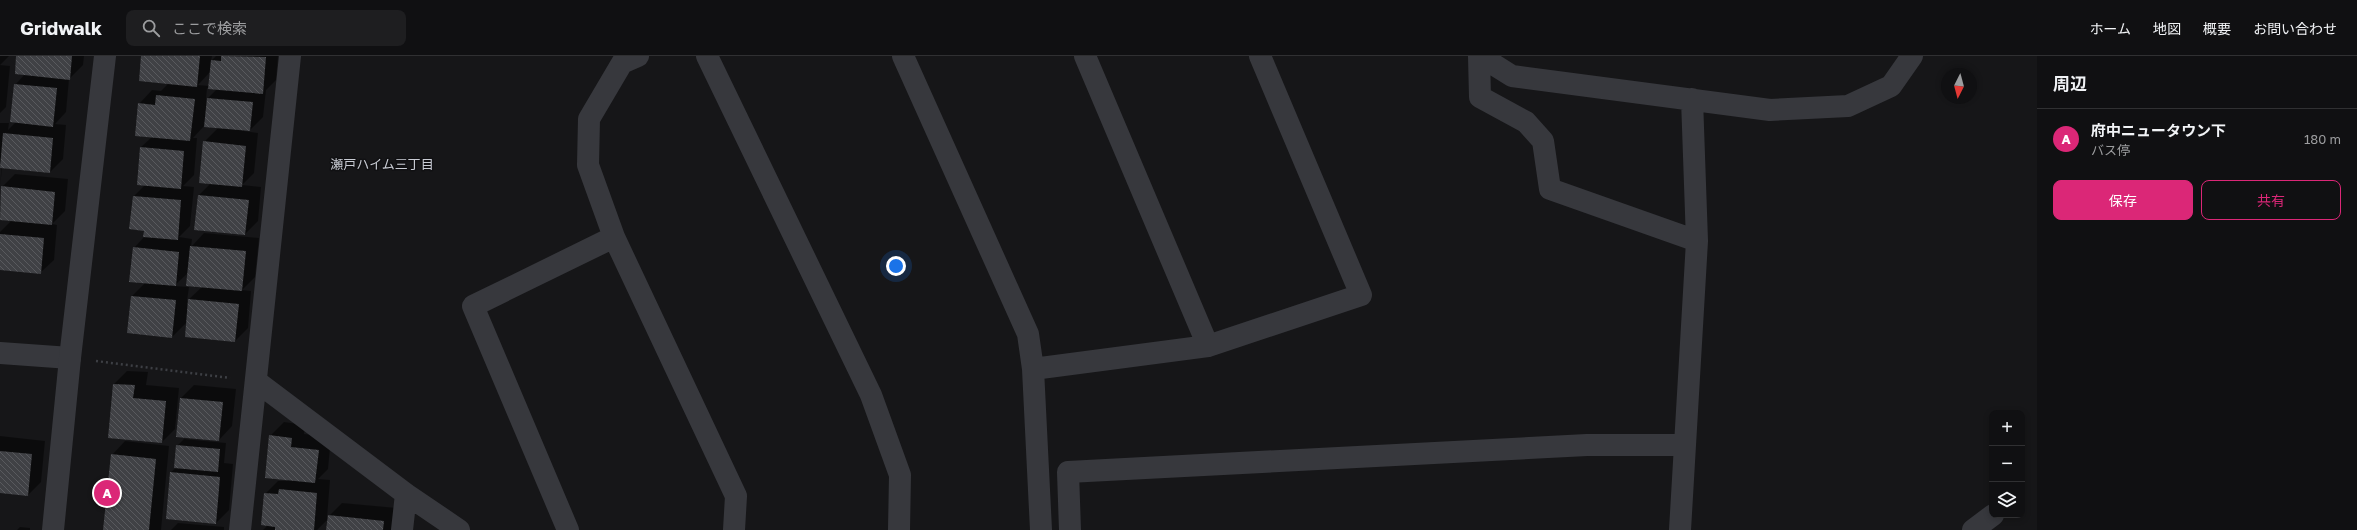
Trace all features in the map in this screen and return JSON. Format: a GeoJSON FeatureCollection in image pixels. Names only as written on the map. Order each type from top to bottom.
{"type":"FeatureCollection","features":[{"type":"Feature","properties":{"kind":"street"},"geometry":{"type":"LineString","coordinates":[[53,530],[70,358],[105,56]]}},
{"type":"Feature","properties":{"kind":"street"},"geometry":{"type":"LineString","coordinates":[[240,530],[290,56]]}},
{"type":"Feature","properties":{"kind":"street"},"geometry":{"type":"LineString","coordinates":[[638,56],[622,63],[589,119],[588,165],[614,236],[736,496],[734,530]]}},
{"type":"Feature","properties":{"kind":"street"},"geometry":{"type":"LineString","coordinates":[[707,56],[871,395],[900,475],[899,530]]}},
{"type":"Feature","properties":{"kind":"street"},"geometry":{"type":"LineString","coordinates":[[902,56],[1028,334],[1033,369],[1041,530]]}},
{"type":"Feature","properties":{"kind":"street"},"geometry":{"type":"LineString","coordinates":[[1085,56],[1208,346]]}},
{"type":"Feature","properties":{"kind":"street"},"geometry":{"type":"LineString","coordinates":[[1033,369],[1208,346],[1361,295],[1260,56]]}},
{"type":"Feature","properties":{"kind":"street"},"geometry":{"type":"LineString","coordinates":[[1480,56],[1512,76],[1770,110],[1848,106],[1892,86],[1912,56]]}},
{"type":"Feature","properties":{"kind":"street"},"geometry":{"type":"LineString","coordinates":[[1480,56],[1480,97],[1526,122],[1543,141],[1550,189],[1697,241]]}},
{"type":"Feature","properties":{"kind":"street"},"geometry":{"type":"LineString","coordinates":[[1680,530],[1697,241],[1692,99]]}},
{"type":"Feature","properties":{"kind":"street"},"geometry":{"type":"LineString","coordinates":[[568,530],[473,306],[614,236]]}},
{"type":"Feature","properties":{"kind":"street"},"geometry":{"type":"LineString","coordinates":[[0,353],[70,358]]}},
{"type":"Feature","properties":{"kind":"street"},"geometry":{"type":"LineString","coordinates":[[256,381],[406,494],[459,530]]}},
{"type":"Feature","properties":{"kind":"street"},"geometry":{"type":"LineString","coordinates":[[1070,530],[1068,472],[1587,445],[1685,445]]}},
{"type":"Feature","properties":{"kind":"street"},"geometry":{"type":"LineString","coordinates":[[402,530],[406,494]]}},
{"type":"Feature","properties":{"kind":"street"},"geometry":{"type":"LineString","coordinates":[[1973,530],[1989,518]]}},
{"type":"Feature","properties":{"kind":"path"},"geometry":{"type":"LineString","coordinates":[[70,358],[256,381]]}},
{"type":"Feature","properties":{"kind":"building"},"geometry":{"type":"Polygon","coordinates":[[[16,56],[72,56],[70,80],[15,74],[16,56]]]}},
{"type":"Feature","properties":{"kind":"building"},"geometry":{"type":"Polygon","coordinates":[[[141,56],[200,56],[197,87],[139,81],[141,56]]]}},
{"type":"Feature","properties":{"kind":"building"},"geometry":{"type":"Polygon","coordinates":[[[221,56],[266,57],[263,94],[208,89],[211,60],[221,61],[221,56]]]}},
{"type":"Feature","properties":{"kind":"building"},"geometry":{"type":"Polygon","coordinates":[[[14,84],[57,88],[53,127],[10,122],[14,84]]]}},
{"type":"Feature","properties":{"kind":"building"},"geometry":{"type":"Polygon","coordinates":[[[156,95],[195,99],[190,141],[135,136],[138,103],[155,105],[156,95]]]}},
{"type":"Feature","properties":{"kind":"building"},"geometry":{"type":"Polygon","coordinates":[[[207,98],[253,102],[250,131],[204,127],[207,98]]]}},
{"type":"Feature","properties":{"kind":"building"},"geometry":{"type":"Polygon","coordinates":[[[3,133],[53,138],[50,173],[0,168],[3,133]]]}},
{"type":"Feature","properties":{"kind":"building"},"geometry":{"type":"Polygon","coordinates":[[[203,141],[246,146],[242,187],[199,183],[203,141]]]}},
{"type":"Feature","properties":{"kind":"building"},"geometry":{"type":"Polygon","coordinates":[[[140,147],[184,151],[181,189],[137,185],[140,147]]]}},
{"type":"Feature","properties":{"kind":"building"},"geometry":{"type":"Polygon","coordinates":[[[1,186],[55,192],[52,225],[0,220],[1,186]]]}},
{"type":"Feature","properties":{"kind":"building"},"geometry":{"type":"Polygon","coordinates":[[[198,195],[249,200],[245,235],[194,230],[198,195]]]}},
{"type":"Feature","properties":{"kind":"building"},"geometry":{"type":"Polygon","coordinates":[[[133,196],[181,200],[178,240],[143,237],[144,231],[129,229],[133,196]]]}},
{"type":"Feature","properties":{"kind":"building"},"geometry":{"type":"Polygon","coordinates":[[[0,234],[44,238],[41,274],[0,270],[0,234]]]}},
{"type":"Feature","properties":{"kind":"building"},"geometry":{"type":"Polygon","coordinates":[[[190,246],[246,251],[242,291],[186,286],[190,246]]]}},
{"type":"Feature","properties":{"kind":"building"},"geometry":{"type":"Polygon","coordinates":[[[133,247],[179,252],[176,286],[129,282],[133,247]]]}},
{"type":"Feature","properties":{"kind":"building"},"geometry":{"type":"Polygon","coordinates":[[[131,296],[176,300],[172,338],[127,333],[131,296]]]}},
{"type":"Feature","properties":{"kind":"building"},"geometry":{"type":"Polygon","coordinates":[[[188,299],[239,304],[235,342],[185,337],[188,299]]]}},
{"type":"Feature","properties":{"kind":"building"},"geometry":{"type":"Polygon","coordinates":[[[113,384],[135,385],[133,398],[166,401],[162,443],[108,438],[113,384]]]}},
{"type":"Feature","properties":{"kind":"building"},"geometry":{"type":"Polygon","coordinates":[[[180,398],[223,402],[219,441],[176,437],[180,398]]]}},
{"type":"Feature","properties":{"kind":"building"},"geometry":{"type":"Polygon","coordinates":[[[269,435],[292,438],[291,447],[319,450],[315,483],[265,478],[269,435]]]}},
{"type":"Feature","properties":{"kind":"building"},"geometry":{"type":"Polygon","coordinates":[[[176,445],[220,449],[218,472],[174,468],[176,445]]]}},
{"type":"Feature","properties":{"kind":"building"},"geometry":{"type":"Polygon","coordinates":[[[0,451],[32,454],[28,496],[0,493],[0,451]]]}},
{"type":"Feature","properties":{"kind":"building"},"geometry":{"type":"Polygon","coordinates":[[[111,454],[156,459],[149,530],[103,530],[111,454]]]}},
{"type":"Feature","properties":{"kind":"building"},"geometry":{"type":"Polygon","coordinates":[[[170,472],[220,477],[216,524],[166,519],[170,472]]]}},
{"type":"Feature","properties":{"kind":"building"},"geometry":{"type":"Polygon","coordinates":[[[279,489],[317,493],[314,530],[275,530],[275,527],[261,525],[264,493],[278,494],[279,489]]]}},
{"type":"Feature","properties":{"kind":"building"},"geometry":{"type":"Polygon","coordinates":[[[328,515],[384,521],[383,530],[326,530],[328,515]]]}},
{"type":"Feature","properties":{"kind":"place","name":"府中ニュータウン下"},"geometry":{"type":"Point","coordinates":[107,493]}},
{"type":"Feature","properties":{"kind":"district","name":"瀬戸ハイム三丁目"},"geometry":{"type":"Point","coordinates":[382,164]}}]}
